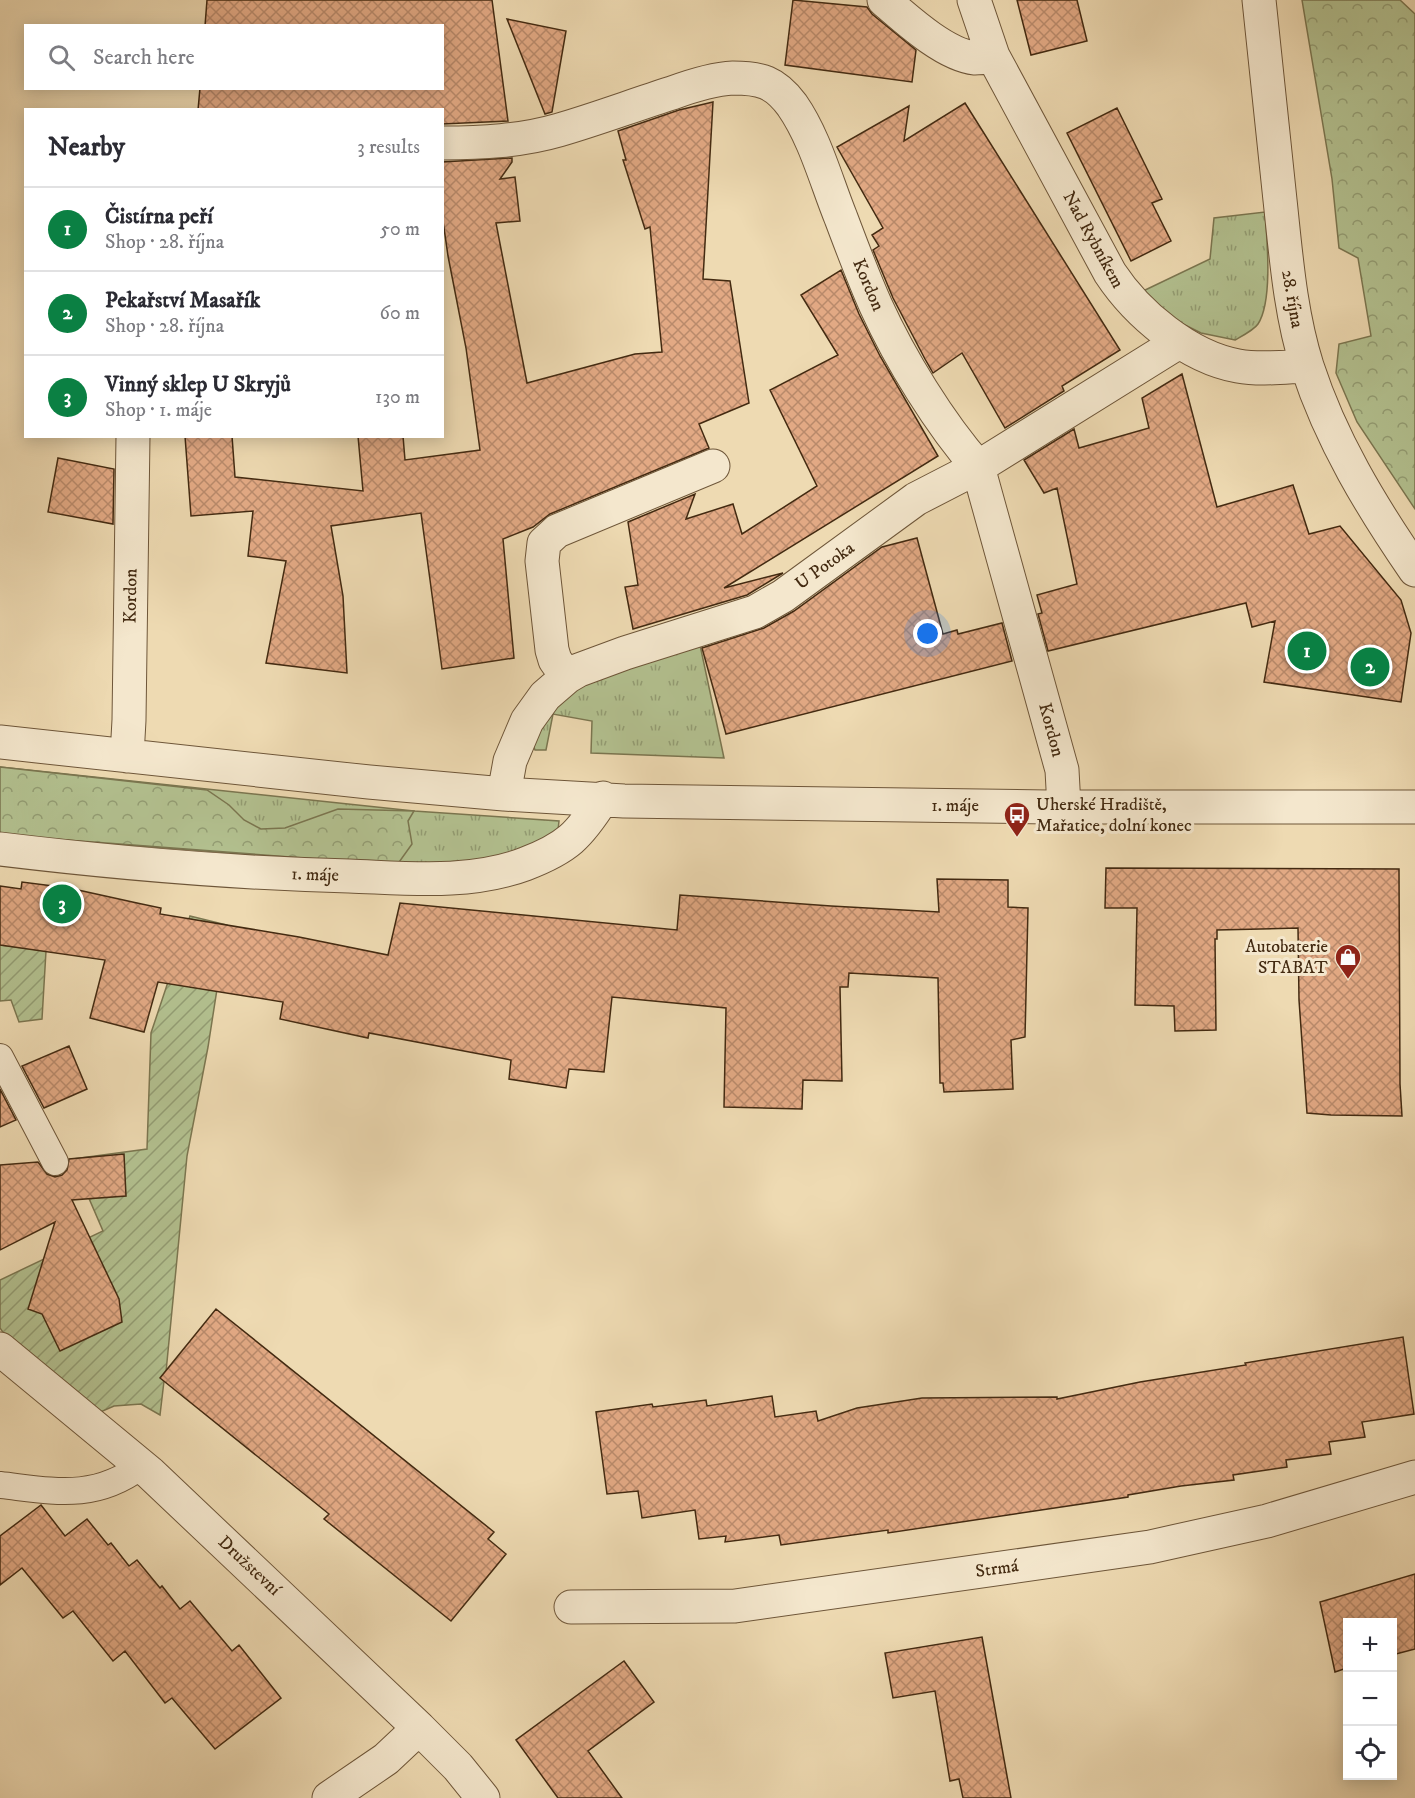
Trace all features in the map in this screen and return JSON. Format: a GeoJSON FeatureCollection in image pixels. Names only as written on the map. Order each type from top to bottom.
{"type":"FeatureCollection","features":[{"type":"Feature","properties":{"kind":"street"},"geometry":{"type":"LineString","coordinates":[[884,0],[936,41],[953,51],[976,58],[993,56]]}},
{"type":"Feature","properties":{"kind":"street","name":"Nad Rybníkem"},"geometry":{"type":"LineString","coordinates":[[974,0],[993,56],[1123,294],[1179,342],[1214,359],[1238,366],[1273,368],[1307,366]]}},
{"type":"Feature","properties":{"kind":"street","name":"28. října"},"geometry":{"type":"LineString","coordinates":[[1259,0],[1288,283],[1307,366],[1324,413],[1343,453],[1365,494],[1415,570]]}},
{"type":"Feature","properties":{"kind":"street","name":"Kordon"},"geometry":{"type":"LineString","coordinates":[[444,143],[517,140],[549,132],[701,83],[730,78],[757,79],[768,83],[792,105],[816,153],[876,306],[890,335],[941,419],[978,467],[1062,770],[1064,807]]}},
{"type":"Feature","properties":{"kind":"street","name":"U Potoka"},"geometry":{"type":"LineString","coordinates":[[504,794],[510,761],[527,721],[545,696],[567,677],[625,652],[755,612],[783,596],[916,500],[978,467],[1179,342]]}},
{"type":"Feature","properties":{"kind":"street","name":"Kordon"},"geometry":{"type":"LineString","coordinates":[[127,756],[133,438]]}},
{"type":"Feature","properties":{"kind":"street"},"geometry":{"type":"LineString","coordinates":[[567,677],[555,660],[552,650],[542,561],[544,543],[557,531],[713,466]]}},
{"type":"Feature","properties":{"kind":"street","name":"1. máje"},"geometry":{"type":"LineString","coordinates":[[0,742],[369,782],[504,794],[624,801],[1064,807],[1415,807]]}},
{"type":"Feature","properties":{"kind":"street","name":"1. máje"},"geometry":{"type":"LineString","coordinates":[[0,849],[107,862],[252,873],[459,878],[523,864],[568,843],[579,833],[603,798]]}},
{"type":"Feature","properties":{"kind":"street","name":"Družstevní"},"geometry":{"type":"LineString","coordinates":[[0,1349],[141,1466],[419,1728],[458,1767],[483,1798]]}},
{"type":"Feature","properties":{"kind":"street","name":"Strmá"},"geometry":{"type":"LineString","coordinates":[[572,1607],[735,1606],[1150,1547],[1267,1521],[1415,1477]]}},
{"type":"Feature","properties":{"kind":"street"},"geometry":{"type":"LineString","coordinates":[[329,1798],[386,1758],[419,1728]]}},
{"type":"Feature","properties":{"kind":"lane"},"geometry":{"type":"LineString","coordinates":[[0,1057],[55,1162]]}},
{"type":"Feature","properties":{"kind":"lane"},"geometry":{"type":"LineString","coordinates":[[0,1485],[50,1490],[92,1490],[125,1478],[141,1466]]}},
{"type":"Feature","properties":{"kind":"green space"},"geometry":{"type":"Polygon","coordinates":[[[1302,0],[1400,0],[1415,14],[1415,509],[1357,422],[1336,373],[1339,344],[1371,336],[1358,258],[1339,248],[1332,179],[1302,0]]]}},
{"type":"Feature","properties":{"kind":"green space"},"geometry":{"type":"Polygon","coordinates":[[[1265,212],[1268,270],[1266,301],[1258,324],[1248,333],[1235,340],[1201,333],[1175,320],[1141,292],[1210,259],[1214,218],[1265,212]]]}},
{"type":"Feature","properties":{"kind":"green space"},"geometry":{"type":"Polygon","coordinates":[[[700,645],[724,758],[591,753],[592,721],[553,714],[546,750],[535,750],[530,737],[560,699],[579,684],[700,645]]]}},
{"type":"Feature","properties":{"kind":"green space"},"geometry":{"type":"Polygon","coordinates":[[[0,767],[414,811],[559,821],[558,830],[551,836],[495,859],[397,865],[302,860],[0,835],[0,767]]]}},
{"type":"Feature","properties":{"kind":"green space"},"geometry":{"type":"Polygon","coordinates":[[[0,767],[207,790],[229,805],[244,820],[261,829],[285,828],[338,809],[414,811],[408,821],[412,844],[397,865],[0,835],[0,767]]]}},
{"type":"Feature","properties":{"kind":"green space"},"geometry":{"type":"Polygon","coordinates":[[[190,916],[227,925],[208,1047],[187,1156],[166,1372],[161,1378],[164,1381],[160,1415],[141,1404],[114,1406],[96,1414],[13,1347],[0,1328],[0,1280],[103,1231],[72,1159],[147,1149],[151,1033],[190,916]]]}},
{"type":"Feature","properties":{"kind":"green space"},"geometry":{"type":"Polygon","coordinates":[[[0,945],[46,951],[42,1019],[19,1022],[11,1000],[0,1001],[0,945]]]}},
{"type":"Feature","properties":{"kind":"building"},"geometry":{"type":"Polygon","coordinates":[[[207,0],[492,0],[508,121],[444,124],[444,108],[198,108],[200,90],[444,90],[444,24],[205,24],[207,0]]]}},
{"type":"Feature","properties":{"kind":"building"},"geometry":{"type":"Polygon","coordinates":[[[793,0],[867,7],[872,14],[916,50],[912,82],[785,65],[793,0]]]}},
{"type":"Feature","properties":{"kind":"building"},"geometry":{"type":"Polygon","coordinates":[[[1017,0],[1077,0],[1087,41],[1031,55],[1017,0]]]}},
{"type":"Feature","properties":{"kind":"building"},"geometry":{"type":"Polygon","coordinates":[[[507,19],[566,31],[552,112],[545,114],[507,19]]]}},
{"type":"Feature","properties":{"kind":"building"},"geometry":{"type":"Polygon","coordinates":[[[713,102],[703,279],[730,281],[749,403],[699,424],[709,448],[550,514],[533,527],[503,539],[514,658],[442,669],[421,513],[331,526],[343,596],[347,673],[266,663],[286,561],[248,556],[253,511],[191,516],[185,438],[232,438],[235,477],[363,491],[358,438],[403,438],[405,460],[480,450],[466,348],[444,228],[444,162],[512,158],[512,162],[500,179],[515,177],[520,221],[496,223],[527,383],[635,354],[662,352],[650,227],[645,229],[623,160],[626,160],[618,131],[679,110],[713,102]]]}},
{"type":"Feature","properties":{"kind":"building"},"geometry":{"type":"Polygon","coordinates":[[[965,103],[1120,350],[1062,386],[1064,391],[1005,428],[962,353],[933,373],[893,298],[873,250],[879,246],[872,235],[883,228],[837,147],[909,106],[904,141],[965,103]]]}},
{"type":"Feature","properties":{"kind":"building"},"geometry":{"type":"Polygon","coordinates":[[[1117,108],[1162,199],[1152,203],[1171,241],[1131,261],[1067,133],[1117,108]]]}},
{"type":"Feature","properties":{"kind":"building"},"geometry":{"type":"Polygon","coordinates":[[[841,270],[880,356],[938,456],[724,588],[783,573],[747,595],[633,629],[625,587],[638,585],[628,522],[695,494],[686,519],[733,504],[742,534],[817,486],[770,390],[838,355],[801,295],[841,270]]]}},
{"type":"Feature","properties":{"kind":"building"},"geometry":{"type":"Polygon","coordinates":[[[1182,374],[1217,507],[1293,485],[1309,534],[1340,526],[1401,600],[1411,633],[1401,702],[1264,682],[1275,621],[1252,627],[1246,603],[1048,651],[1038,614],[1042,613],[1037,595],[1077,584],[1057,488],[1044,493],[1024,460],[1074,429],[1079,448],[1149,428],[1142,398],[1182,374]]]}},
{"type":"Feature","properties":{"kind":"building"},"geometry":{"type":"Polygon","coordinates":[[[58,458],[114,469],[113,524],[48,512],[58,458]]]}},
{"type":"Feature","properties":{"kind":"building"},"geometry":{"type":"Polygon","coordinates":[[[917,538],[943,634],[957,630],[958,634],[1002,623],[1012,661],[726,734],[702,648],[764,628],[794,611],[882,547],[917,538]]]}},
{"type":"Feature","properties":{"kind":"building"},"geometry":{"type":"Polygon","coordinates":[[[1106,868],[1399,869],[1402,1116],[1307,1113],[1299,1000],[1298,928],[1217,930],[1217,939],[1215,939],[1216,1030],[1175,1031],[1174,1006],[1135,1005],[1137,908],[1105,908],[1106,868]]]}},
{"type":"Feature","properties":{"kind":"building"},"geometry":{"type":"Polygon","coordinates":[[[937,879],[1008,880],[1008,907],[1028,908],[1025,1037],[1011,1040],[1013,1089],[944,1092],[943,1083],[940,1083],[938,978],[849,973],[848,987],[840,987],[842,1081],[803,1080],[802,1109],[724,1107],[726,1008],[612,997],[604,1072],[569,1069],[566,1088],[509,1079],[511,1060],[369,1033],[368,1038],[280,1019],[283,1002],[158,982],[144,1032],[90,1018],[105,960],[0,945],[0,886],[21,889],[22,882],[69,888],[161,908],[160,914],[299,937],[388,955],[400,903],[677,930],[680,895],[939,912],[937,879]]]}},
{"type":"Feature","properties":{"kind":"building"},"geometry":{"type":"Polygon","coordinates":[[[69,1046],[87,1089],[44,1108],[22,1066],[69,1046]]]}},
{"type":"Feature","properties":{"kind":"building"},"geometry":{"type":"Polygon","coordinates":[[[0,1089],[16,1120],[0,1127],[0,1089]]]}},
{"type":"Feature","properties":{"kind":"building"},"geometry":{"type":"Polygon","coordinates":[[[124,1154],[126,1196],[72,1200],[119,1299],[122,1322],[60,1351],[42,1314],[28,1309],[55,1222],[0,1250],[0,1165],[38,1162],[47,1174],[55,1177],[67,1170],[69,1159],[124,1154]]]}},
{"type":"Feature","properties":{"kind":"building"},"geometry":{"type":"Polygon","coordinates":[[[216,1309],[494,1532],[488,1539],[506,1554],[451,1621],[324,1519],[329,1514],[160,1378],[216,1309]]]}},
{"type":"Feature","properties":{"kind":"building"},"geometry":{"type":"Polygon","coordinates":[[[1403,1337],[1414,1414],[1362,1422],[1365,1437],[1329,1442],[1331,1454],[1286,1460],[1287,1467],[1233,1475],[1234,1480],[1181,1486],[1128,1495],[1128,1497],[888,1533],[888,1530],[781,1545],[779,1535],[725,1542],[726,1536],[699,1539],[695,1510],[642,1518],[638,1491],[607,1494],[596,1412],[652,1404],[653,1407],[706,1400],[707,1406],[772,1396],[775,1417],[816,1411],[818,1421],[857,1408],[922,1398],[1057,1397],[1057,1399],[1140,1382],[1246,1365],[1245,1363],[1403,1337]]]}},
{"type":"Feature","properties":{"kind":"building"},"geometry":{"type":"Polygon","coordinates":[[[41,1505],[65,1536],[87,1519],[108,1545],[111,1543],[129,1566],[137,1560],[180,1609],[190,1601],[232,1651],[239,1645],[281,1698],[215,1749],[172,1698],[165,1703],[125,1651],[113,1661],[73,1611],[63,1618],[22,1568],[0,1585],[0,1536],[41,1505]]]}},
{"type":"Feature","properties":{"kind":"building"},"geometry":{"type":"Polygon","coordinates":[[[1415,1574],[1415,1649],[1397,1654],[1397,1618],[1343,1618],[1343,1669],[1335,1672],[1320,1602],[1415,1574]]]}},
{"type":"Feature","properties":{"kind":"building"},"geometry":{"type":"Polygon","coordinates":[[[982,1637],[1011,1798],[963,1798],[959,1779],[950,1781],[935,1691],[893,1698],[885,1653],[982,1637]]]}},
{"type":"Feature","properties":{"kind":"building"},"geometry":{"type":"Polygon","coordinates":[[[624,1661],[654,1702],[588,1751],[622,1798],[558,1798],[516,1740],[624,1661]]]}},
{"type":"Feature","properties":{"kind":"place","name":"Čistírna peří"},"geometry":{"type":"Point","coordinates":[1307,651]}},
{"type":"Feature","properties":{"kind":"place","name":"Pekařství Masařík"},"geometry":{"type":"Point","coordinates":[1370,667]}},
{"type":"Feature","properties":{"kind":"place","name":"Uherské Hradiště, Mařatice, dolní konec"},"geometry":{"type":"Point","coordinates":[1017,838]}},
{"type":"Feature","properties":{"kind":"place","name":"Vinný sklep U Skryjů"},"geometry":{"type":"Point","coordinates":[62,904]}},
{"type":"Feature","properties":{"kind":"place","name":"Autobaterie STABAT"},"geometry":{"type":"Point","coordinates":[1348,980]}}]}
